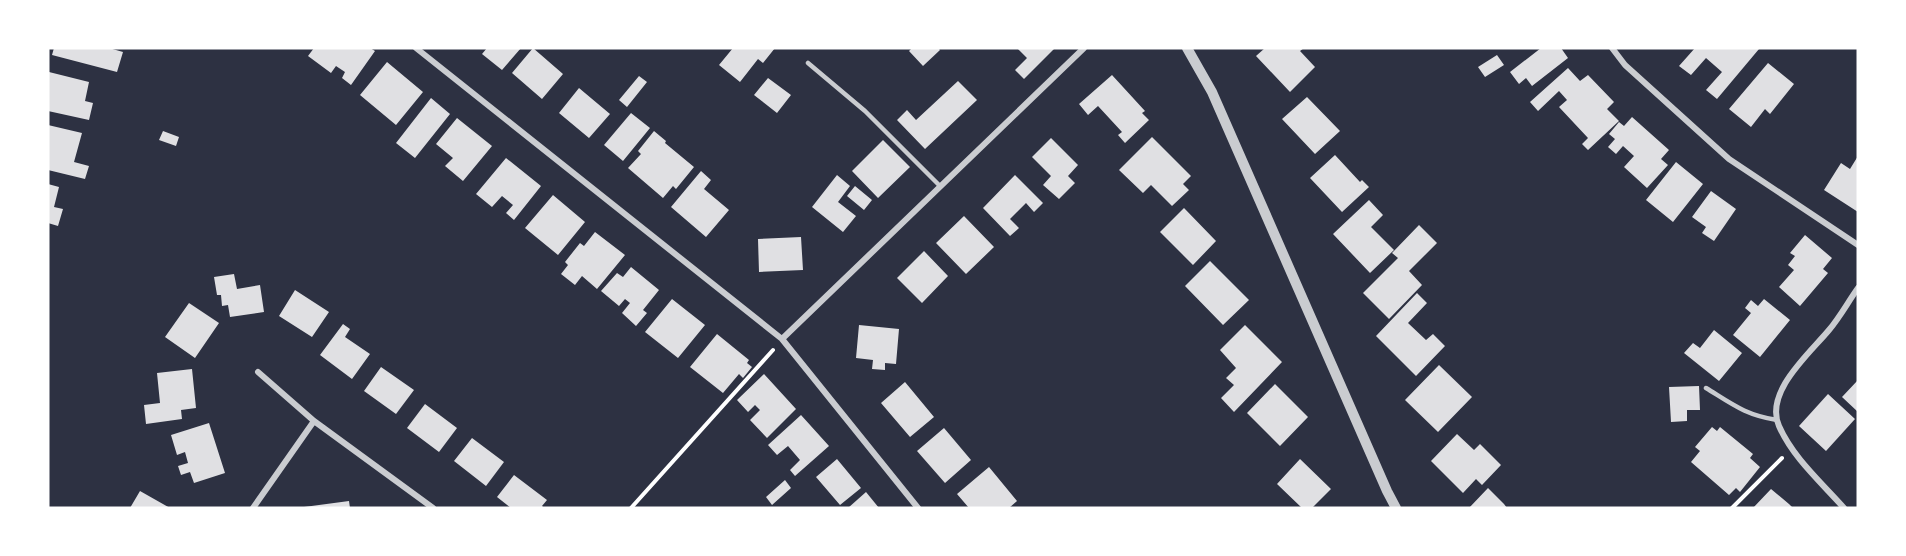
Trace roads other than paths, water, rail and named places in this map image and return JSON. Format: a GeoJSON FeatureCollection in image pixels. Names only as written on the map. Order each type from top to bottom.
{"type":"FeatureCollection","features":[{"type":"Feature","properties":{"kind":"street"},"geometry":{"type":"LineString","coordinates":[[416,48],[782,339],[918,508]]}},
{"type":"Feature","properties":{"kind":"street"},"geometry":{"type":"LineString","coordinates":[[782,339],[1084,48]]}},
{"type":"Feature","properties":{"kind":"street"},"geometry":{"type":"LineString","coordinates":[[1187,48],[1212,92],[1396,508]]}},
{"type":"Feature","properties":{"kind":"street"},"geometry":{"type":"LineString","coordinates":[[1612,48],[1625,65],[1729,159],[1858,245]]}},
{"type":"Feature","properties":{"kind":"street"},"geometry":{"type":"LineString","coordinates":[[1844,508],[1791,449],[1777,420],[1780,392],[1793,371],[1830,329],[1858,288]]}},
{"type":"Feature","properties":{"kind":"street"},"geometry":{"type":"LineString","coordinates":[[258,372],[314,421],[433,508]]}},
{"type":"Feature","properties":{"kind":"street"},"geometry":{"type":"LineString","coordinates":[[254,508],[314,421]]}},
{"type":"Feature","properties":{"kind":"lane"},"geometry":{"type":"LineString","coordinates":[[808,63],[865,111],[940,186]]}},
{"type":"Feature","properties":{"kind":"lane"},"geometry":{"type":"LineString","coordinates":[[1706,388],[1756,417],[1777,420]]}}]}
